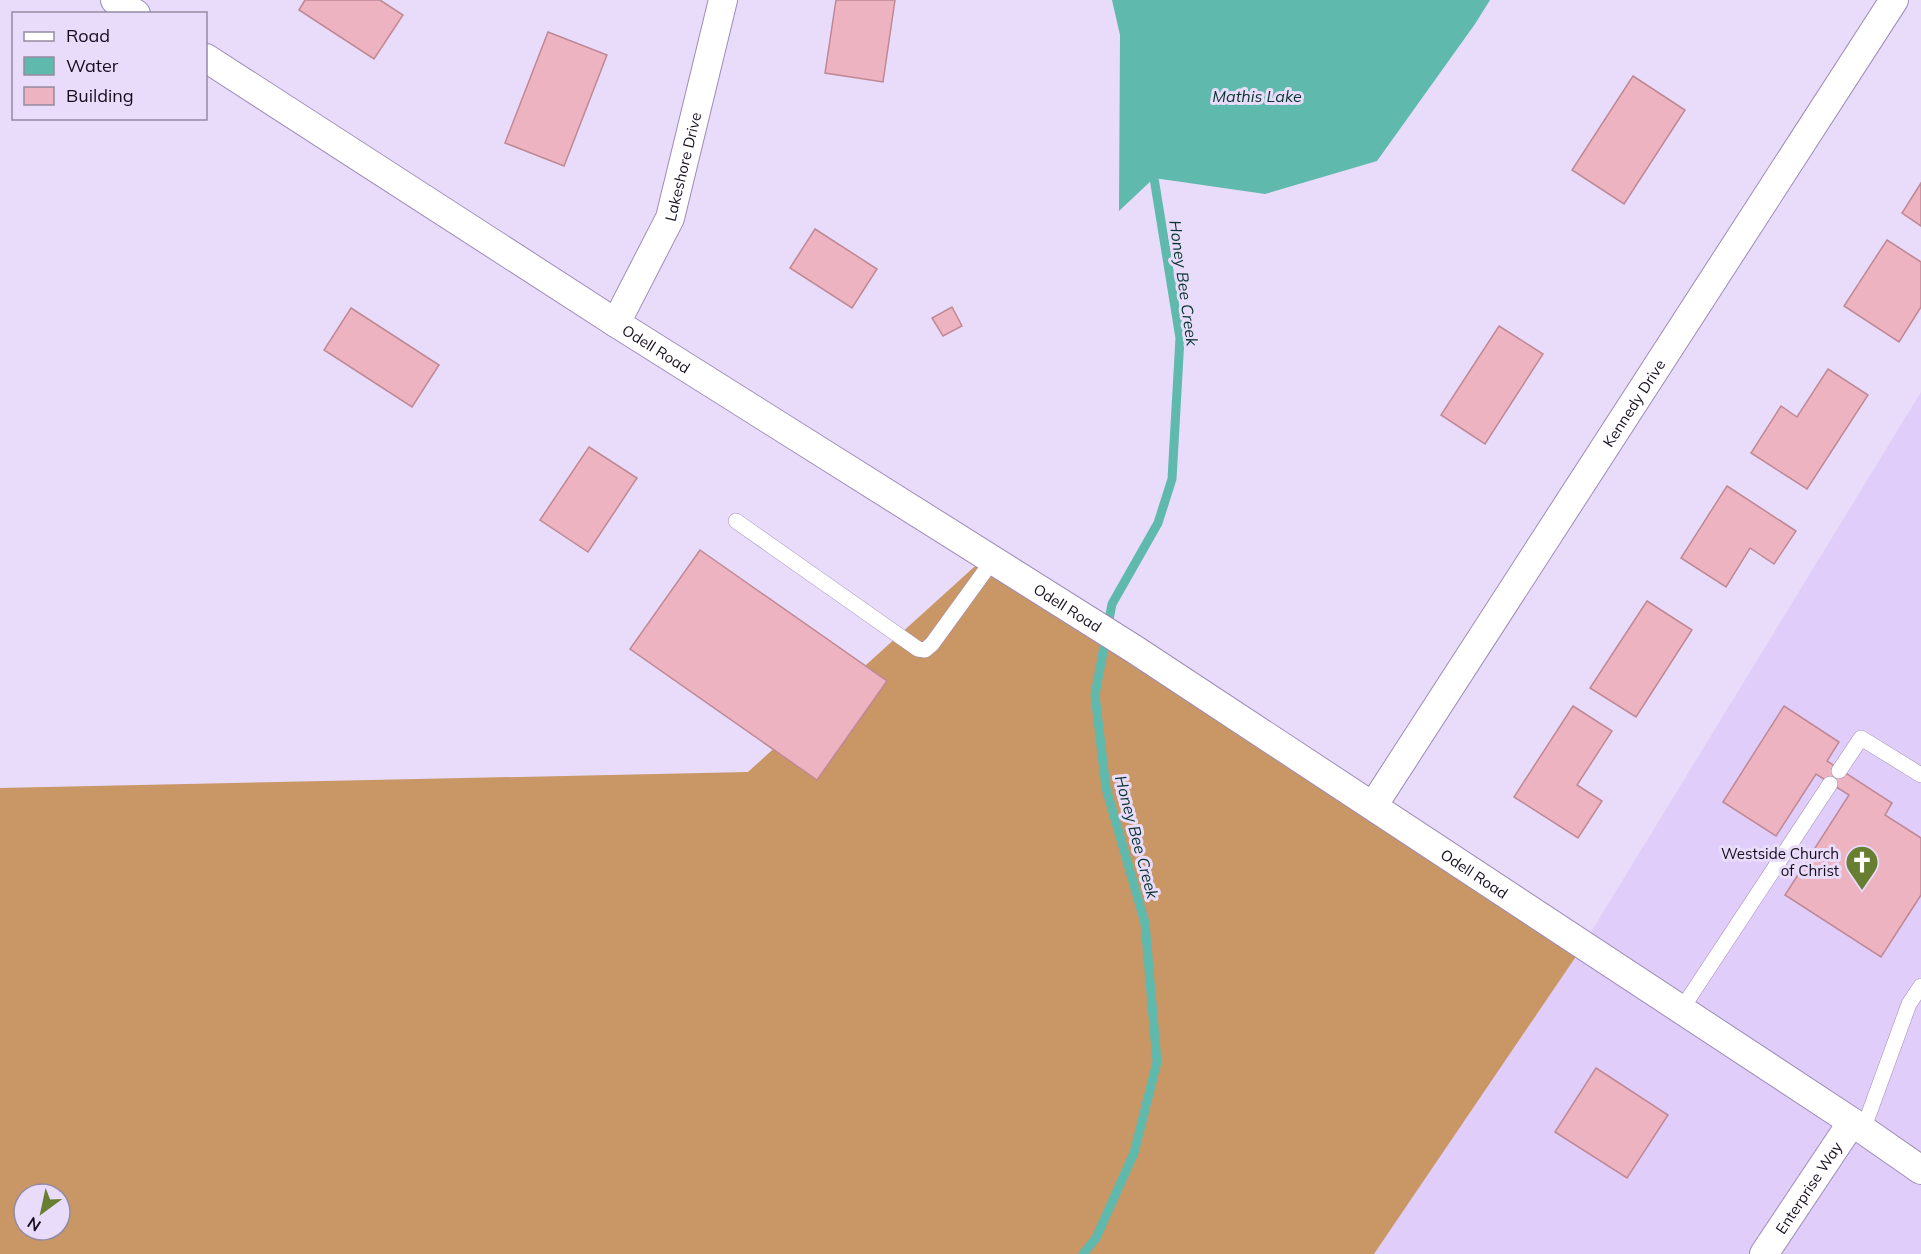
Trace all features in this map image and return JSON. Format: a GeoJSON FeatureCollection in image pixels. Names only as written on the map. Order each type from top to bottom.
{"type":"FeatureCollection","features":[{"type":"Feature","properties":{"kind":"street"},"geometry":{"type":"LineString","coordinates":[[115,0],[133,12]]}},
{"type":"Feature","properties":{"kind":"street","name":"Lakeshore Drive"},"geometry":{"type":"LineString","coordinates":[[616,323],[670,218],[723,0]]}},
{"type":"Feature","properties":{"kind":"street","name":"Kennedy Drive"},"geometry":{"type":"LineString","coordinates":[[1373,806],[1894,0]]}},
{"type":"Feature","properties":{"kind":"street","name":"Odell Road"},"geometry":{"type":"LineString","coordinates":[[207,59],[616,323],[1144,656],[1921,1170]]}},
{"type":"Feature","properties":{"kind":"street","name":"Enterprise Way"},"geometry":{"type":"LineString","coordinates":[[1764,1254],[1857,1126]]}},
{"type":"Feature","properties":{"kind":"lane"},"geometry":{"type":"LineString","coordinates":[[736,521],[918,650],[925,650],[932,644],[993,560]]}},
{"type":"Feature","properties":{"kind":"lane"},"geometry":{"type":"LineString","coordinates":[[1681,1010],[1861,738],[1921,775]]}},
{"type":"Feature","properties":{"kind":"lane"},"geometry":{"type":"LineString","coordinates":[[1857,1126],[1909,1004],[1921,986]]}},
{"type":"Feature","properties":{"kind":"shaded area"},"geometry":{"type":"Polygon","coordinates":[[[1921,392],[1921,1254],[1374,1254],[1577,955],[1921,392]]]}},
{"type":"Feature","properties":{"kind":"shaded area"},"geometry":{"type":"Polygon","coordinates":[[[984,558],[1577,955],[1374,1254],[0,1254],[0,788],[748,772],[984,558]]]}},
{"type":"Feature","properties":{"kind":"water","name":"Mathis Lake"},"geometry":{"type":"Polygon","coordinates":[[[1112,0],[1490,0],[1377,161],[1265,194],[1154,178],[1119,211],[1120,35],[1112,0]]]}},
{"type":"Feature","properties":{"kind":"building"},"geometry":{"type":"Polygon","coordinates":[[[305,0],[380,0],[403,15],[374,59],[299,10],[305,0]]]}},
{"type":"Feature","properties":{"kind":"building"},"geometry":{"type":"Polygon","coordinates":[[[836,0],[895,0],[883,82],[825,73],[836,0]]]}},
{"type":"Feature","properties":{"kind":"building"},"geometry":{"type":"Polygon","coordinates":[[[548,32],[607,55],[564,166],[505,143],[548,32]]]}},
{"type":"Feature","properties":{"kind":"building"},"geometry":{"type":"Polygon","coordinates":[[[1633,76],[1685,110],[1624,204],[1572,170],[1633,76]]]}},
{"type":"Feature","properties":{"kind":"building"},"geometry":{"type":"Polygon","coordinates":[[[1921,183],[1921,226],[1902,213],[1921,183]]]}},
{"type":"Feature","properties":{"kind":"building"},"geometry":{"type":"Polygon","coordinates":[[[815,229],[877,269],[852,308],[790,268],[815,229]]]}},
{"type":"Feature","properties":{"kind":"building"},"geometry":{"type":"Polygon","coordinates":[[[1887,240],[1921,262],[1921,307],[1899,342],[1844,306],[1887,240]]]}},
{"type":"Feature","properties":{"kind":"building"},"geometry":{"type":"Polygon","coordinates":[[[952,307],[962,326],[943,336],[932,318],[952,307]]]}},
{"type":"Feature","properties":{"kind":"building"},"geometry":{"type":"Polygon","coordinates":[[[351,308],[439,365],[412,407],[324,350],[351,308]]]}},
{"type":"Feature","properties":{"kind":"building"},"geometry":{"type":"Polygon","coordinates":[[[1499,326],[1543,354],[1485,444],[1441,415],[1499,326]]]}},
{"type":"Feature","properties":{"kind":"building"},"geometry":{"type":"Polygon","coordinates":[[[1828,369],[1868,395],[1807,489],[1751,453],[1781,406],[1797,417],[1828,369]]]}},
{"type":"Feature","properties":{"kind":"building"},"geometry":{"type":"Polygon","coordinates":[[[589,447],[637,478],[588,552],[540,520],[589,447]]]}},
{"type":"Feature","properties":{"kind":"building"},"geometry":{"type":"Polygon","coordinates":[[[1727,486],[1796,531],[1774,564],[1750,548],[1726,587],[1681,558],[1727,486]]]}},
{"type":"Feature","properties":{"kind":"building"},"geometry":{"type":"Polygon","coordinates":[[[700,550],[887,681],[817,780],[630,649],[700,550]]]}},
{"type":"Feature","properties":{"kind":"building"},"geometry":{"type":"Polygon","coordinates":[[[1647,601],[1692,630],[1636,717],[1590,688],[1647,601]]]}},
{"type":"Feature","properties":{"kind":"building"},"geometry":{"type":"Polygon","coordinates":[[[1573,706],[1612,731],[1577,785],[1602,801],[1578,838],[1514,797],[1573,706]]]}},
{"type":"Feature","properties":{"kind":"building"},"geometry":{"type":"Polygon","coordinates":[[[1784,706],[1839,742],[1827,761],[1892,803],[1885,815],[1921,838],[1921,895],[1881,957],[1785,895],[1849,795],[1816,774],[1776,836],[1723,802],[1784,706]]]}},
{"type":"Feature","properties":{"kind":"building"},"geometry":{"type":"Polygon","coordinates":[[[1596,1068],[1668,1115],[1627,1178],[1555,1132],[1596,1068]]]}},
{"type":"Feature","properties":{"kind":"waterway","name":"Honey Bee Creek"},"geometry":{"type":"LineString","coordinates":[[1083,1254],[1096,1238],[1134,1153],[1157,1062],[1145,923],[1106,788],[1095,695],[1112,604],[1158,523],[1172,479],[1180,338],[1154,178]]}},
{"type":"Feature","properties":{"kind":"place","name":"Westside Church of Christ"},"geometry":{"type":"Point","coordinates":[1862,891]}}]}
